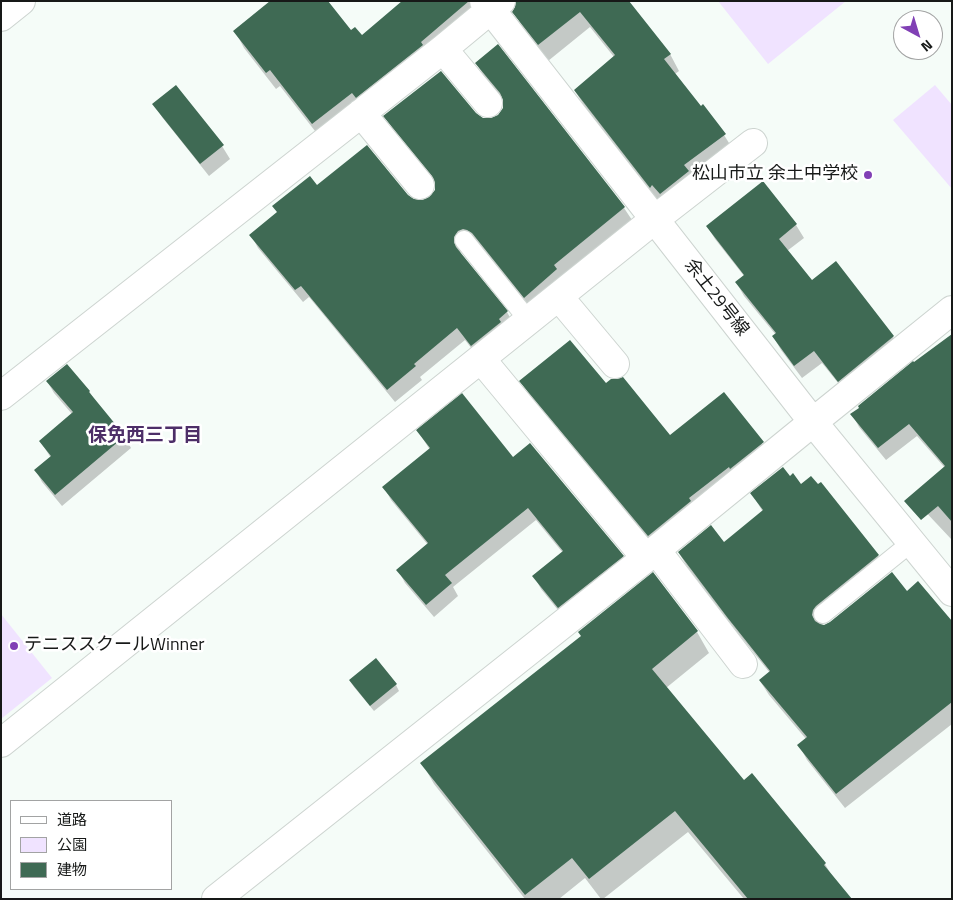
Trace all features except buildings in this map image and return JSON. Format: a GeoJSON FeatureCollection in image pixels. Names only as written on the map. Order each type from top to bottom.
{"type":"FeatureCollection","features":[{"type":"Feature","properties":{"kind":"street"},"geometry":{"type":"LineString","coordinates":[[1,17],[21,1]]}},
{"type":"Feature","properties":{"kind":"street"},"geometry":{"type":"LineString","coordinates":[[1,396],[443,49],[492,4]]}},
{"type":"Feature","properties":{"kind":"street","name":"余土29号線"},"geometry":{"type":"LineString","coordinates":[[492,4],[655,219],[813,422],[952,592]]}},
{"type":"Feature","properties":{"kind":"street"},"geometry":{"type":"LineString","coordinates":[[443,49],[488,103]]}},
{"type":"Feature","properties":{"kind":"street"},"geometry":{"type":"LineString","coordinates":[[361,113],[420,185]]}},
{"type":"Feature","properties":{"kind":"street"},"geometry":{"type":"LineString","coordinates":[[1,743],[655,219],[753,143]]}},
{"type":"Feature","properties":{"kind":"street"},"geometry":{"type":"LineString","coordinates":[[559,297],[615,364]]}},
{"type":"Feature","properties":{"kind":"street"},"geometry":{"type":"LineString","coordinates":[[216,899],[651,554],[952,310]]}},
{"type":"Feature","properties":{"kind":"street"},"geometry":{"type":"LineString","coordinates":[[481,359],[651,554],[743,664]]}},
{"type":"Feature","properties":{"kind":"lane"},"geometry":{"type":"LineString","coordinates":[[464,240],[528,321]]}},
{"type":"Feature","properties":{"kind":"lane"},"geometry":{"type":"LineString","coordinates":[[823,614],[912,542]]}},
{"type":"Feature","properties":{"kind":"green space"},"geometry":{"type":"Polygon","coordinates":[[[718,1],[846,1],[768,64],[718,1]]]}},
{"type":"Feature","properties":{"kind":"green space"},"geometry":{"type":"Polygon","coordinates":[[[935,85],[952,105],[952,189],[893,120],[935,85]]]}},
{"type":"Feature","properties":{"kind":"green space","name":"テニススクールWinner"},"geometry":{"type":"Polygon","coordinates":[[[1,614],[52,678],[1,719],[1,614]]]}},
{"type":"Feature","properties":{"kind":"place","name":"松山市立 余土中学校"},"geometry":{"type":"Point","coordinates":[868,175]}},
{"type":"Feature","properties":{"kind":"place","name":"テニススクールWinner"},"geometry":{"type":"Point","coordinates":[14,646]}},
{"type":"Feature","properties":{"kind":"district","name":"保免西三丁目"},"geometry":{"type":"Point","coordinates":[145,436]}}]}
